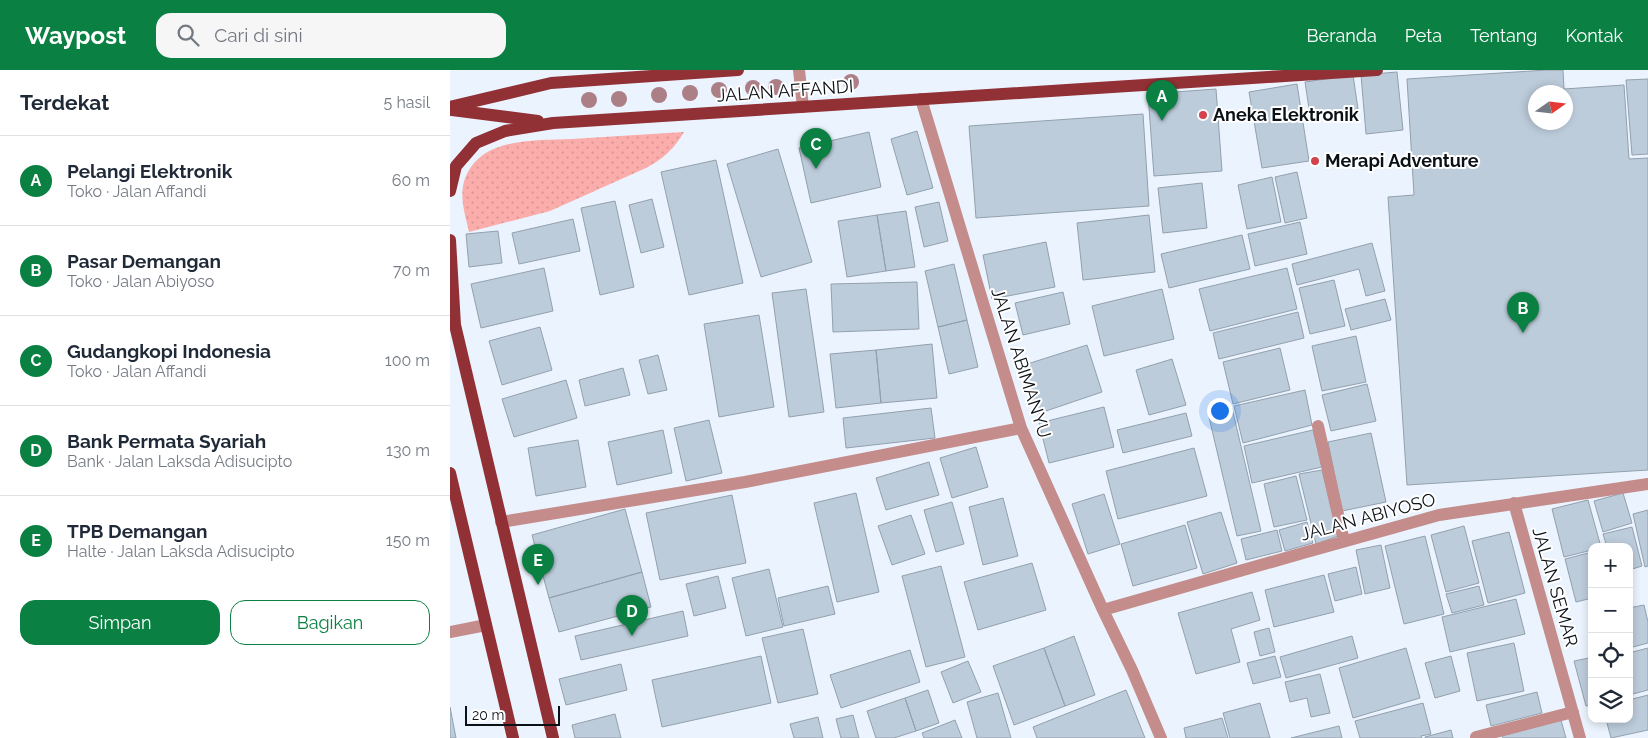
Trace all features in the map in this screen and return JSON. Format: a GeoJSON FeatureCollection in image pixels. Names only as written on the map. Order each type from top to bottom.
{"type":"FeatureCollection","features":[{"type":"Feature","properties":{"kind":"main road","name":"JALAN AFFANDI"},"geometry":{"type":"LineString","coordinates":[[450,108],[551,83],[738,70]]}},
{"type":"Feature","properties":{"kind":"main road","name":"JALAN AFFANDI"},"geometry":{"type":"LineString","coordinates":[[553,123],[1298,73],[1377,70]]}},
{"type":"Feature","properties":{"kind":"main road"},"geometry":{"type":"LineString","coordinates":[[450,108],[553,123]]}},
{"type":"Feature","properties":{"kind":"main road"},"geometry":{"type":"LineString","coordinates":[[450,191],[456,166],[476,143],[504,131],[553,123]]}},
{"type":"Feature","properties":{"kind":"main road"},"geometry":{"type":"LineString","coordinates":[[450,240],[452,321],[553,738]]}},
{"type":"Feature","properties":{"kind":"main road"},"geometry":{"type":"LineString","coordinates":[[450,473],[513,738]]}},
{"type":"Feature","properties":{"kind":"street"},"geometry":{"type":"LineString","coordinates":[[799,70],[803,107]]}},
{"type":"Feature","properties":{"kind":"street","name":"JALAN ABIMANYU"},"geometry":{"type":"LineString","coordinates":[[921,99],[1021,428],[1132,670],[1160,738]]}},
{"type":"Feature","properties":{"kind":"street"},"geometry":{"type":"LineString","coordinates":[[1318,426],[1344,541]]}},
{"type":"Feature","properties":{"kind":"street"},"geometry":{"type":"LineString","coordinates":[[501,522],[744,482],[1021,428]]}},
{"type":"Feature","properties":{"kind":"street","name":"JALAN ABIYOSO"},"geometry":{"type":"LineString","coordinates":[[1104,610],[1439,515],[1648,484]]}},
{"type":"Feature","properties":{"kind":"street","name":"JALAN SEMAR"},"geometry":{"type":"LineString","coordinates":[[1514,503],[1580,738]]}},
{"type":"Feature","properties":{"kind":"street"},"geometry":{"type":"LineString","coordinates":[[450,632],[486,625]]}},
{"type":"Feature","properties":{"kind":"street"},"geometry":{"type":"LineString","coordinates":[[1476,737],[1573,712]]}},
{"type":"Feature","properties":{"kind":"shaded area"},"geometry":{"type":"Polygon","coordinates":[[[684,132],[668,153],[646,168],[550,211],[469,232],[462,197],[464,183],[468,171],[475,162],[491,150],[505,145],[534,140],[684,132]]]}},
{"type":"Feature","properties":{"kind":"building"},"geometry":{"type":"Polygon","coordinates":[[[1563,70],[1564,85],[1528,85],[1528,130],[1573,130],[1573,88],[1624,85],[1629,159],[1648,158],[1648,470],[1407,485],[1388,197],[1414,195],[1407,79],[1563,70]]]}},
{"type":"Feature","properties":{"kind":"building"},"geometry":{"type":"Polygon","coordinates":[[[1397,72],[1403,130],[1366,134],[1361,75],[1397,72]]]}},
{"type":"Feature","properties":{"kind":"building"},"geometry":{"type":"Polygon","coordinates":[[[1353,75],[1358,109],[1310,115],[1305,82],[1353,75]]]}},
{"type":"Feature","properties":{"kind":"building"},"geometry":{"type":"Polygon","coordinates":[[[1648,79],[1648,154],[1632,155],[1626,80],[1648,79]]]}},
{"type":"Feature","properties":{"kind":"building"},"geometry":{"type":"Polygon","coordinates":[[[1297,84],[1309,161],[1262,168],[1249,92],[1297,84]]]}},
{"type":"Feature","properties":{"kind":"building"},"geometry":{"type":"Polygon","coordinates":[[[1216,89],[1222,171],[1154,176],[1148,94],[1216,89]]]}},
{"type":"Feature","properties":{"kind":"building"},"geometry":{"type":"Polygon","coordinates":[[[1143,114],[1149,206],[976,218],[969,126],[1143,114]]]}},
{"type":"Feature","properties":{"kind":"building"},"geometry":{"type":"Polygon","coordinates":[[[917,131],[933,188],[907,195],[891,139],[917,131]]]}},
{"type":"Feature","properties":{"kind":"building"},"geometry":{"type":"Polygon","coordinates":[[[869,132],[881,187],[811,203],[799,148],[869,132]]]}},
{"type":"Feature","properties":{"kind":"building"},"geometry":{"type":"Polygon","coordinates":[[[778,149],[812,262],[761,277],[727,164],[778,149]]]}},
{"type":"Feature","properties":{"kind":"building"},"geometry":{"type":"Polygon","coordinates":[[[716,160],[743,283],[689,295],[661,172],[716,160]]]}},
{"type":"Feature","properties":{"kind":"building"},"geometry":{"type":"Polygon","coordinates":[[[1297,172],[1307,218],[1285,223],[1275,177],[1297,172]]]}},
{"type":"Feature","properties":{"kind":"building"},"geometry":{"type":"Polygon","coordinates":[[[1272,177],[1281,222],[1247,229],[1238,185],[1272,177]]]}},
{"type":"Feature","properties":{"kind":"building"},"geometry":{"type":"Polygon","coordinates":[[[1202,183],[1207,228],[1163,233],[1158,188],[1202,183]]]}},
{"type":"Feature","properties":{"kind":"building"},"geometry":{"type":"Polygon","coordinates":[[[652,199],[664,247],[641,253],[629,205],[652,199]]]}},
{"type":"Feature","properties":{"kind":"building"},"geometry":{"type":"Polygon","coordinates":[[[615,201],[634,287],[600,295],[581,208],[615,201]]]}},
{"type":"Feature","properties":{"kind":"building"},"geometry":{"type":"Polygon","coordinates":[[[939,202],[948,241],[924,247],[915,207],[939,202]]]}},
{"type":"Feature","properties":{"kind":"building"},"geometry":{"type":"Polygon","coordinates":[[[906,211],[915,267],[886,271],[877,215],[906,211]]]}},
{"type":"Feature","properties":{"kind":"building"},"geometry":{"type":"Polygon","coordinates":[[[877,215],[886,271],[847,277],[838,221],[877,215]]]}},
{"type":"Feature","properties":{"kind":"building"},"geometry":{"type":"Polygon","coordinates":[[[1149,215],[1155,272],[1083,280],[1077,223],[1149,215]]]}},
{"type":"Feature","properties":{"kind":"building"},"geometry":{"type":"Polygon","coordinates":[[[573,219],[580,251],[519,264],[512,233],[573,219]]]}},
{"type":"Feature","properties":{"kind":"building"},"geometry":{"type":"Polygon","coordinates":[[[1300,222],[1307,254],[1255,266],[1248,234],[1300,222]]]}},
{"type":"Feature","properties":{"kind":"building"},"geometry":{"type":"Polygon","coordinates":[[[498,231],[502,263],[469,267],[466,234],[498,231]]]}},
{"type":"Feature","properties":{"kind":"building"},"geometry":{"type":"Polygon","coordinates":[[[1242,235],[1250,269],[1169,288],[1161,254],[1242,235]]]}},
{"type":"Feature","properties":{"kind":"building"},"geometry":{"type":"Polygon","coordinates":[[[1046,242],[1055,287],[992,299],[983,255],[1046,242]]]}},
{"type":"Feature","properties":{"kind":"building"},"geometry":{"type":"Polygon","coordinates":[[[1372,243],[1385,291],[1366,296],[1359,269],[1297,285],[1292,264],[1372,243]]]}},
{"type":"Feature","properties":{"kind":"building"},"geometry":{"type":"Polygon","coordinates":[[[954,264],[967,320],[938,327],[925,271],[954,264]]]}},
{"type":"Feature","properties":{"kind":"building"},"geometry":{"type":"Polygon","coordinates":[[[544,268],[553,311],[481,328],[471,284],[544,268]]]}},
{"type":"Feature","properties":{"kind":"building"},"geometry":{"type":"Polygon","coordinates":[[[1287,268],[1297,309],[1210,331],[1199,289],[1287,268]]]}},
{"type":"Feature","properties":{"kind":"building"},"geometry":{"type":"Polygon","coordinates":[[[1334,280],[1345,326],[1310,334],[1299,288],[1334,280]]]}},
{"type":"Feature","properties":{"kind":"building"},"geometry":{"type":"Polygon","coordinates":[[[917,282],[919,329],[833,332],[831,284],[917,282]]]}},
{"type":"Feature","properties":{"kind":"building"},"geometry":{"type":"Polygon","coordinates":[[[806,289],[824,412],[789,417],[772,293],[806,289]]]}},
{"type":"Feature","properties":{"kind":"building"},"geometry":{"type":"Polygon","coordinates":[[[1162,289],[1174,339],[1104,356],[1092,306],[1162,289]]]}},
{"type":"Feature","properties":{"kind":"building"},"geometry":{"type":"Polygon","coordinates":[[[1063,292],[1070,324],[1023,335],[1015,303],[1063,292]]]}},
{"type":"Feature","properties":{"kind":"building"},"geometry":{"type":"Polygon","coordinates":[[[1385,299],[1391,320],[1351,330],[1345,309],[1385,299]]]}},
{"type":"Feature","properties":{"kind":"building"},"geometry":{"type":"Polygon","coordinates":[[[1298,312],[1304,338],[1219,359],[1213,333],[1298,312]]]}},
{"type":"Feature","properties":{"kind":"building"},"geometry":{"type":"Polygon","coordinates":[[[759,315],[774,407],[719,417],[704,324],[759,315]]]}},
{"type":"Feature","properties":{"kind":"building"},"geometry":{"type":"Polygon","coordinates":[[[967,320],[978,367],[949,374],[938,327],[967,320]]]}},
{"type":"Feature","properties":{"kind":"building"},"geometry":{"type":"Polygon","coordinates":[[[540,327],[552,370],[502,385],[489,341],[540,327]]]}},
{"type":"Feature","properties":{"kind":"building"},"geometry":{"type":"Polygon","coordinates":[[[1356,336],[1366,382],[1322,391],[1312,346],[1356,336]]]}},
{"type":"Feature","properties":{"kind":"building"},"geometry":{"type":"Polygon","coordinates":[[[932,344],[937,398],[881,403],[876,350],[932,344]]]}},
{"type":"Feature","properties":{"kind":"building"},"geometry":{"type":"Polygon","coordinates":[[[1087,345],[1102,392],[1037,414],[1021,366],[1087,345]]]}},
{"type":"Feature","properties":{"kind":"building"},"geometry":{"type":"Polygon","coordinates":[[[1280,348],[1290,390],[1233,404],[1223,362],[1280,348]]]}},
{"type":"Feature","properties":{"kind":"building"},"geometry":{"type":"Polygon","coordinates":[[[876,350],[881,403],[836,408],[830,354],[876,350]]]}},
{"type":"Feature","properties":{"kind":"building"},"geometry":{"type":"Polygon","coordinates":[[[658,355],[667,390],[648,394],[639,360],[658,355]]]}},
{"type":"Feature","properties":{"kind":"building"},"geometry":{"type":"Polygon","coordinates":[[[1172,359],[1186,405],[1149,415],[1136,370],[1172,359]]]}},
{"type":"Feature","properties":{"kind":"building"},"geometry":{"type":"Polygon","coordinates":[[[623,368],[630,395],[585,406],[579,380],[623,368]]]}},
{"type":"Feature","properties":{"kind":"building"},"geometry":{"type":"Polygon","coordinates":[[[566,380],[577,418],[514,437],[502,399],[566,380]]]}},
{"type":"Feature","properties":{"kind":"building"},"geometry":{"type":"Polygon","coordinates":[[[1367,384],[1376,421],[1331,431],[1322,395],[1367,384]]]}},
{"type":"Feature","properties":{"kind":"building"},"geometry":{"type":"Polygon","coordinates":[[[1305,390],[1312,425],[1243,443],[1234,406],[1305,390]]]}},
{"type":"Feature","properties":{"kind":"building"},"geometry":{"type":"Polygon","coordinates":[[[1104,407],[1114,447],[1049,463],[1039,423],[1104,407]]]}},
{"type":"Feature","properties":{"kind":"building"},"geometry":{"type":"Polygon","coordinates":[[[931,408],[935,438],[846,448],[843,418],[931,408]]]}},
{"type":"Feature","properties":{"kind":"building"},"geometry":{"type":"Polygon","coordinates":[[[1232,408],[1261,531],[1237,536],[1208,413],[1232,408]]]}},
{"type":"Feature","properties":{"kind":"building"},"geometry":{"type":"Polygon","coordinates":[[[1186,413],[1192,436],[1123,453],[1117,430],[1186,413]]]}},
{"type":"Feature","properties":{"kind":"building"},"geometry":{"type":"Polygon","coordinates":[[[709,420],[722,473],[686,481],[674,428],[709,420]]]}},
{"type":"Feature","properties":{"kind":"building"},"geometry":{"type":"Polygon","coordinates":[[[663,430],[672,473],[617,485],[608,442],[663,430]]]}},
{"type":"Feature","properties":{"kind":"building"},"geometry":{"type":"Polygon","coordinates":[[[1313,430],[1322,467],[1252,483],[1244,446],[1313,430]]]}},
{"type":"Feature","properties":{"kind":"building"},"geometry":{"type":"Polygon","coordinates":[[[1371,433],[1386,502],[1342,511],[1328,442],[1371,433]]]}},
{"type":"Feature","properties":{"kind":"building"},"geometry":{"type":"Polygon","coordinates":[[[578,440],[586,487],[536,496],[528,448],[578,440]]]}},
{"type":"Feature","properties":{"kind":"building"},"geometry":{"type":"Polygon","coordinates":[[[976,447],[988,487],[952,498],[940,458],[976,447]]]}},
{"type":"Feature","properties":{"kind":"building"},"geometry":{"type":"Polygon","coordinates":[[[1194,448],[1207,496],[1118,519],[1106,471],[1194,448]]]}},
{"type":"Feature","properties":{"kind":"building"},"geometry":{"type":"Polygon","coordinates":[[[929,462],[939,495],[886,510],[876,478],[929,462]]]}},
{"type":"Feature","properties":{"kind":"building"},"geometry":{"type":"Polygon","coordinates":[[[1322,470],[1338,536],[1316,544],[1299,474],[1322,470]]]}},
{"type":"Feature","properties":{"kind":"building"},"geometry":{"type":"Polygon","coordinates":[[[1296,476],[1307,520],[1274,527],[1264,484],[1296,476]]]}},
{"type":"Feature","properties":{"kind":"building"},"geometry":{"type":"Polygon","coordinates":[[[856,493],[879,592],[837,602],[814,503],[856,493]]]}},
{"type":"Feature","properties":{"kind":"building"},"geometry":{"type":"Polygon","coordinates":[[[1623,493],[1632,523],[1603,532],[1594,501],[1623,493]]]}},
{"type":"Feature","properties":{"kind":"building"},"geometry":{"type":"Polygon","coordinates":[[[1104,494],[1120,544],[1088,554],[1072,504],[1104,494]]]}},
{"type":"Feature","properties":{"kind":"building"},"geometry":{"type":"Polygon","coordinates":[[[732,495],[746,563],[660,580],[646,513],[732,495]]]}},
{"type":"Feature","properties":{"kind":"building"},"geometry":{"type":"Polygon","coordinates":[[[1003,498],[1018,556],[983,565],[969,507],[1003,498]]]}},
{"type":"Feature","properties":{"kind":"building"},"geometry":{"type":"Polygon","coordinates":[[[1588,500],[1600,543],[1588,543],[1588,551],[1564,557],[1552,509],[1588,500]]]}},
{"type":"Feature","properties":{"kind":"building"},"geometry":{"type":"Polygon","coordinates":[[[952,502],[964,544],[936,552],[924,510],[952,502]]]}},
{"type":"Feature","properties":{"kind":"building"},"geometry":{"type":"Polygon","coordinates":[[[625,509],[642,572],[549,598],[532,535],[625,509]]]}},
{"type":"Feature","properties":{"kind":"building"},"geometry":{"type":"Polygon","coordinates":[[[1648,510],[1648,566],[1645,567],[1633,514],[1648,510]]]}},
{"type":"Feature","properties":{"kind":"building"},"geometry":{"type":"Polygon","coordinates":[[[1221,512],[1237,563],[1203,574],[1187,522],[1221,512]]]}},
{"type":"Feature","properties":{"kind":"building"},"geometry":{"type":"Polygon","coordinates":[[[911,515],[925,554],[892,565],[878,526],[911,515]]]}},
{"type":"Feature","properties":{"kind":"building"},"geometry":{"type":"Polygon","coordinates":[[[1307,522],[1313,543],[1285,551],[1279,530],[1307,522]]]}},
{"type":"Feature","properties":{"kind":"building"},"geometry":{"type":"Polygon","coordinates":[[[1185,525],[1197,568],[1133,586],[1121,544],[1185,525]]]}},
{"type":"Feature","properties":{"kind":"building"},"geometry":{"type":"Polygon","coordinates":[[[1464,526],[1479,583],[1446,592],[1431,535],[1464,526]]]}},
{"type":"Feature","properties":{"kind":"building"},"geometry":{"type":"Polygon","coordinates":[[[1632,527],[1642,566],[1633,569],[1633,543],[1606,543],[1603,534],[1632,527]]]}},
{"type":"Feature","properties":{"kind":"building"},"geometry":{"type":"Polygon","coordinates":[[[1277,530],[1282,551],[1246,560],[1241,539],[1277,530]]]}},
{"type":"Feature","properties":{"kind":"building"},"geometry":{"type":"Polygon","coordinates":[[[1509,532],[1525,593],[1488,603],[1472,541],[1509,532]]]}},
{"type":"Feature","properties":{"kind":"building"},"geometry":{"type":"Polygon","coordinates":[[[1425,536],[1444,614],[1404,624],[1385,546],[1425,536]]]}},
{"type":"Feature","properties":{"kind":"building"},"geometry":{"type":"Polygon","coordinates":[[[1381,545],[1390,588],[1365,594],[1356,550],[1381,545]]]}},
{"type":"Feature","properties":{"kind":"building"},"geometry":{"type":"Polygon","coordinates":[[[1588,553],[1588,599],[1576,602],[1565,559],[1588,553]]]}},
{"type":"Feature","properties":{"kind":"building"},"geometry":{"type":"Polygon","coordinates":[[[1032,563],[1046,610],[978,630],[964,582],[1032,563]]]}},
{"type":"Feature","properties":{"kind":"building"},"geometry":{"type":"Polygon","coordinates":[[[941,566],[965,657],[926,667],[902,576],[941,566]]]}},
{"type":"Feature","properties":{"kind":"building"},"geometry":{"type":"Polygon","coordinates":[[[1356,567],[1362,594],[1335,601],[1328,574],[1356,567]]]}},
{"type":"Feature","properties":{"kind":"building"},"geometry":{"type":"Polygon","coordinates":[[[769,569],[783,627],[746,636],[732,578],[769,569]]]}},
{"type":"Feature","properties":{"kind":"building"},"geometry":{"type":"Polygon","coordinates":[[[642,572],[651,607],[559,632],[549,598],[642,572]]]}},
{"type":"Feature","properties":{"kind":"building"},"geometry":{"type":"Polygon","coordinates":[[[1324,575],[1334,612],[1274,627],[1265,590],[1324,575]]]}},
{"type":"Feature","properties":{"kind":"building"},"geometry":{"type":"Polygon","coordinates":[[[718,576],[726,608],[694,616],[686,584],[718,576]]]}},
{"type":"Feature","properties":{"kind":"building"},"geometry":{"type":"Polygon","coordinates":[[[828,586],[835,614],[784,626],[778,598],[828,586]]]}},
{"type":"Feature","properties":{"kind":"building"},"geometry":{"type":"Polygon","coordinates":[[[1479,586],[1484,605],[1452,613],[1446,594],[1479,586]]]}},
{"type":"Feature","properties":{"kind":"building"},"geometry":{"type":"Polygon","coordinates":[[[1252,592],[1260,620],[1231,629],[1240,662],[1196,674],[1178,613],[1252,592]]]}},
{"type":"Feature","properties":{"kind":"building"},"geometry":{"type":"Polygon","coordinates":[[[1516,599],[1525,634],[1450,652],[1442,617],[1516,599]]]}},
{"type":"Feature","properties":{"kind":"building"},"geometry":{"type":"Polygon","coordinates":[[[1644,605],[1648,622],[1648,643],[1633,647],[1633,633],[1633,607],[1644,605]]]}},
{"type":"Feature","properties":{"kind":"building"},"geometry":{"type":"Polygon","coordinates":[[[683,611],[688,636],[581,660],[575,636],[683,611]]]}},
{"type":"Feature","properties":{"kind":"building"},"geometry":{"type":"Polygon","coordinates":[[[1269,628],[1275,652],[1260,656],[1254,632],[1269,628]]]}},
{"type":"Feature","properties":{"kind":"building"},"geometry":{"type":"Polygon","coordinates":[[[803,629],[818,694],[778,703],[762,638],[803,629]]]}},
{"type":"Feature","properties":{"kind":"building"},"geometry":{"type":"Polygon","coordinates":[[[1074,636],[1095,695],[1065,706],[1044,648],[1074,636]]]}},
{"type":"Feature","properties":{"kind":"building"},"geometry":{"type":"Polygon","coordinates":[[[1352,636],[1358,658],[1286,678],[1280,657],[1352,636]]]}},
{"type":"Feature","properties":{"kind":"building"},"geometry":{"type":"Polygon","coordinates":[[[1514,643],[1524,691],[1477,701],[1467,653],[1514,643]]]}},
{"type":"Feature","properties":{"kind":"building"},"geometry":{"type":"Polygon","coordinates":[[[1044,648],[1065,706],[1014,725],[993,666],[1044,648]]]}},
{"type":"Feature","properties":{"kind":"building"},"geometry":{"type":"Polygon","coordinates":[[[1406,648],[1420,698],[1353,718],[1339,668],[1406,648]]]}},
{"type":"Feature","properties":{"kind":"building"},"geometry":{"type":"Polygon","coordinates":[[[1648,648],[1648,690],[1633,694],[1633,678],[1633,652],[1648,648]]]}},
{"type":"Feature","properties":{"kind":"building"},"geometry":{"type":"Polygon","coordinates":[[[910,650],[920,682],[841,708],[830,675],[910,650]]]}},
{"type":"Feature","properties":{"kind":"building"},"geometry":{"type":"Polygon","coordinates":[[[761,656],[771,703],[662,727],[652,680],[761,656]]]}},
{"type":"Feature","properties":{"kind":"building"},"geometry":{"type":"Polygon","coordinates":[[[1275,656],[1281,677],[1253,684],[1247,663],[1275,656]]]}},
{"type":"Feature","properties":{"kind":"building"},"geometry":{"type":"Polygon","coordinates":[[[1451,656],[1460,691],[1435,698],[1425,663],[1451,656]]]}},
{"type":"Feature","properties":{"kind":"building"},"geometry":{"type":"Polygon","coordinates":[[[1588,658],[1588,706],[1586,706],[1574,661],[1588,658]]]}},
{"type":"Feature","properties":{"kind":"building"},"geometry":{"type":"Polygon","coordinates":[[[968,661],[981,692],[953,703],[941,672],[968,661]]]}},
{"type":"Feature","properties":{"kind":"building"},"geometry":{"type":"Polygon","coordinates":[[[621,664],[627,690],[566,705],[559,679],[621,664]]]}},
{"type":"Feature","properties":{"kind":"building"},"geometry":{"type":"Polygon","coordinates":[[[1320,674],[1330,713],[1311,717],[1307,698],[1290,702],[1285,682],[1320,674]]]}},
{"type":"Feature","properties":{"kind":"building"},"geometry":{"type":"Polygon","coordinates":[[[928,690],[939,723],[916,731],[905,698],[928,690]]]}},
{"type":"Feature","properties":{"kind":"building"},"geometry":{"type":"Polygon","coordinates":[[[1126,690],[1145,738],[1037,738],[1033,727],[1126,690]]]}},
{"type":"Feature","properties":{"kind":"building"},"geometry":{"type":"Polygon","coordinates":[[[1537,692],[1542,713],[1491,726],[1486,705],[1537,692]]]}},
{"type":"Feature","properties":{"kind":"building"},"geometry":{"type":"Polygon","coordinates":[[[998,693],[1011,738],[977,738],[967,702],[998,693]]]}},
{"type":"Feature","properties":{"kind":"building"},"geometry":{"type":"Polygon","coordinates":[[[1648,695],[1648,730],[1611,738],[1607,723],[1633,723],[1633,699],[1648,695]]]}},
{"type":"Feature","properties":{"kind":"building"},"geometry":{"type":"Polygon","coordinates":[[[905,698],[916,731],[894,738],[876,738],[867,711],[905,698]]]}},
{"type":"Feature","properties":{"kind":"building"},"geometry":{"type":"Polygon","coordinates":[[[1260,703],[1270,738],[1230,738],[1223,713],[1260,703]]]}},
{"type":"Feature","properties":{"kind":"building"},"geometry":{"type":"Polygon","coordinates":[[[1423,703],[1431,734],[1421,736],[1422,738],[1360,738],[1355,721],[1423,703]]]}},
{"type":"Feature","properties":{"kind":"building"},"geometry":{"type":"Polygon","coordinates":[[[450,707],[456,738],[450,738],[450,707]]]}},
{"type":"Feature","properties":{"kind":"building"},"geometry":{"type":"Polygon","coordinates":[[[615,714],[621,738],[575,738],[572,725],[615,714]]]}},
{"type":"Feature","properties":{"kind":"building"},"geometry":{"type":"Polygon","coordinates":[[[853,715],[859,738],[841,738],[836,719],[853,715]]]}},
{"type":"Feature","properties":{"kind":"building"},"geometry":{"type":"Polygon","coordinates":[[[818,717],[823,738],[794,738],[790,724],[818,717]]]}},
{"type":"Feature","properties":{"kind":"building"},"geometry":{"type":"Polygon","coordinates":[[[1222,718],[1228,738],[1186,738],[1184,728],[1222,718]]]}},
{"type":"Feature","properties":{"kind":"building"},"geometry":{"type":"Polygon","coordinates":[[[955,720],[962,738],[924,738],[922,733],[955,720]]]}},
{"type":"Feature","properties":{"kind":"building"},"geometry":{"type":"Polygon","coordinates":[[[1561,720],[1566,738],[1503,738],[1502,736],[1561,720]]]}},
{"type":"Feature","properties":{"kind":"building"},"geometry":{"type":"Polygon","coordinates":[[[1339,726],[1342,738],[1291,738],[1339,726]]]}},
{"type":"Feature","properties":{"kind":"building"},"geometry":{"type":"Polygon","coordinates":[[[1451,730],[1453,738],[1425,738],[1425,737],[1451,730]]]}},
{"type":"Feature","properties":{"kind":"place","name":"Aneka Elektronik"},"geometry":{"type":"Point","coordinates":[1203,115]}},
{"type":"Feature","properties":{"kind":"place","name":"Pelangi Elektronik"},"geometry":{"type":"Point","coordinates":[1162,121]}},
{"type":"Feature","properties":{"kind":"place","name":"Merapi Adventure"},"geometry":{"type":"Point","coordinates":[1315,161]}},
{"type":"Feature","properties":{"kind":"place","name":"Gudangkopi Indonesia"},"geometry":{"type":"Point","coordinates":[816,169]}},
{"type":"Feature","properties":{"kind":"place","name":"Pasar Demangan"},"geometry":{"type":"Point","coordinates":[1523,333]}},
{"type":"Feature","properties":{"kind":"place","name":"TPB Demangan"},"geometry":{"type":"Point","coordinates":[538,585]}},
{"type":"Feature","properties":{"kind":"place","name":"Bank Permata Syariah"},"geometry":{"type":"Point","coordinates":[632,636]}}]}
